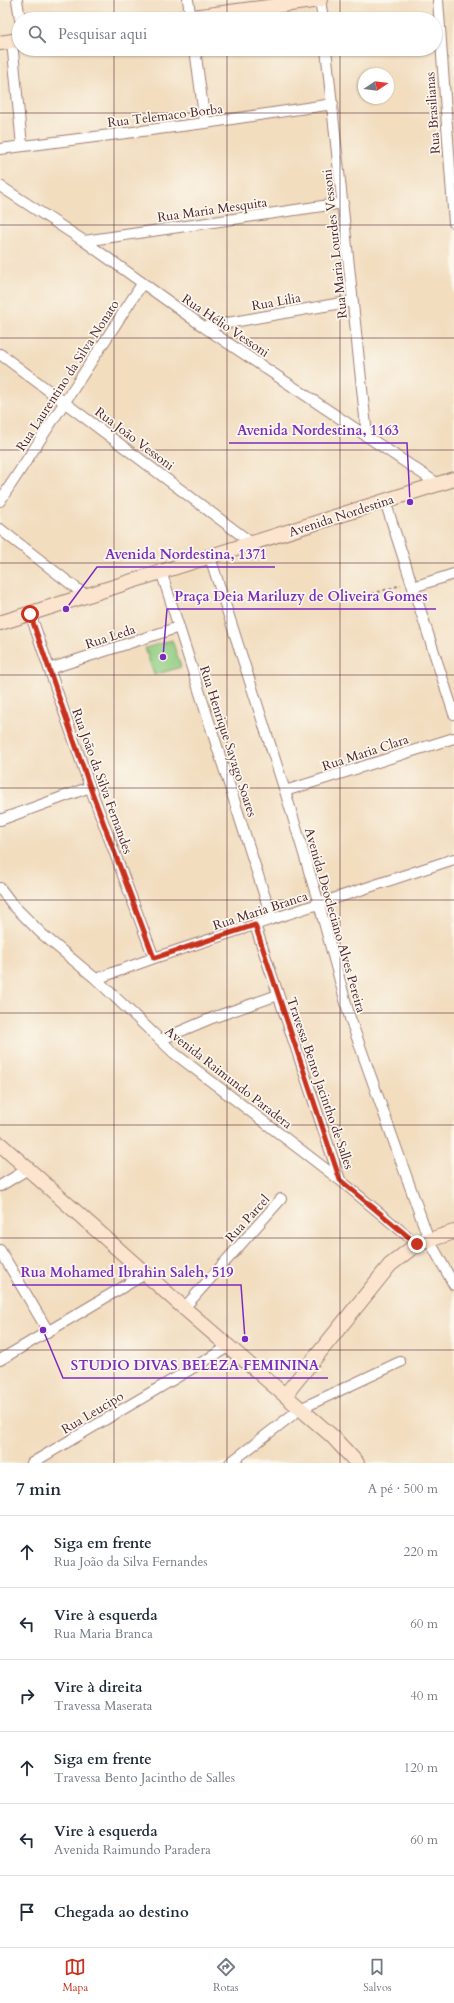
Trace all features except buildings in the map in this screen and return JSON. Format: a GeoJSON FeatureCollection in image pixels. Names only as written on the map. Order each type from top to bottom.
{"type":"FeatureCollection","features":[{"type":"Feature","properties":{"kind":"street"},"geometry":{"type":"LineString","coordinates":[[17,0],[19,12]]}},
{"type":"Feature","properties":{"kind":"street"},"geometry":{"type":"LineString","coordinates":[[187,12],[188,0]]}},
{"type":"Feature","properties":{"kind":"street"},"geometry":{"type":"LineString","coordinates":[[231,12],[320,0],[322,12]]}},
{"type":"Feature","properties":{"kind":"street","name":"Rua Brasilianas"},"geometry":{"type":"LineString","coordinates":[[438,0],[439,12]]}},
{"type":"Feature","properties":{"kind":"street","name":"Rua Brasilianas"},"geometry":{"type":"LineString","coordinates":[[442,37],[449,103],[454,223]]}},
{"type":"Feature","properties":{"kind":"street"},"geometry":{"type":"LineString","coordinates":[[10,41],[22,146]]}},
{"type":"Feature","properties":{"kind":"street"},"geometry":{"type":"LineString","coordinates":[[196,56],[205,124]]}},
{"type":"Feature","properties":{"kind":"street","name":"Rua Maria Lourdes Vessoni"},"geometry":{"type":"LineString","coordinates":[[327,56],[367,436]]}},
{"type":"Feature","properties":{"kind":"street","name":"Rua Telemaco Borba"},"geometry":{"type":"LineString","coordinates":[[0,149],[205,124],[333,104]]}},
{"type":"Feature","properties":{"kind":"street","name":"Rua Hélio Vessoni"},"geometry":{"type":"LineString","coordinates":[[0,186],[84,241],[204,327],[438,484]]}},
{"type":"Feature","properties":{"kind":"street","name":"Rua Maria Mesquita"},"geometry":{"type":"LineString","coordinates":[[84,241],[343,203]]}},
{"type":"Feature","properties":{"kind":"street","name":"Rua Laurentino da Silva Nonato"},"geometry":{"type":"LineString","coordinates":[[0,501],[142,284]]}},
{"type":"Feature","properties":{"kind":"street","name":"Rua Lilia"},"geometry":{"type":"LineString","coordinates":[[204,327],[352,301]]}},
{"type":"Feature","properties":{"kind":"street","name":"Rua João Vessoni"},"geometry":{"type":"LineString","coordinates":[[0,354],[253,544]]}},
{"type":"Feature","properties":{"kind":"street","name":"Avenida Nordestina"},"geometry":{"type":"LineString","coordinates":[[0,623],[454,479]]}},
{"type":"Feature","properties":{"kind":"street"},"geometry":{"type":"LineString","coordinates":[[385,500],[451,696],[454,714]]}},
{"type":"Feature","properties":{"kind":"street"},"geometry":{"type":"LineString","coordinates":[[0,529],[85,595]]}},
{"type":"Feature","properties":{"kind":"street","name":"Avenida Deocleciano Alves Pereira"},"geometry":{"type":"LineString","coordinates":[[210,557],[285,791],[319,904],[350,1018],[423,1242],[454,1285]]}},
{"type":"Feature","properties":{"kind":"street","name":"Rua Henrique Sayago Soares"},"geometry":{"type":"LineString","coordinates":[[161,571],[272,919]]}},
{"type":"Feature","properties":{"kind":"street"},"geometry":{"type":"LineString","coordinates":[[413,585],[454,574]]}},
{"type":"Feature","properties":{"kind":"street","name":"Rua João da Silva Fernandes"},"geometry":{"type":"LineString","coordinates":[[30,614],[90,787],[154,958]]}},
{"type":"Feature","properties":{"kind":"street","name":"Rua Leda"},"geometry":{"type":"LineString","coordinates":[[49,669],[179,627]]}},
{"type":"Feature","properties":{"kind":"street","name":"Rua Maria Clara"},"geometry":{"type":"LineString","coordinates":[[285,791],[454,738]]}},
{"type":"Feature","properties":{"kind":"street"},"geometry":{"type":"LineString","coordinates":[[0,820],[90,787]]}},
{"type":"Feature","properties":{"kind":"street","name":"Rua Maria Branca"},"geometry":{"type":"LineString","coordinates":[[96,979],[154,958],[454,859]]}},
{"type":"Feature","properties":{"kind":"street","name":"Avenida Raimundo Paradera"},"geometry":{"type":"LineString","coordinates":[[0,888],[13,906],[42,934],[96,979],[174,1053],[423,1242]]}},
{"type":"Feature","properties":{"kind":"street","name":"Travessa Bento Jacintho de Salles"},"geometry":{"type":"LineString","coordinates":[[255,925],[340,1180]]}},
{"type":"Feature","properties":{"kind":"street"},"geometry":{"type":"LineString","coordinates":[[160,1040],[212,1018],[278,996]]}},
{"type":"Feature","properties":{"kind":"street"},"geometry":{"type":"LineString","coordinates":[[0,1144],[145,1274],[332,1436],[357,1463]]}},
{"type":"Feature","properties":{"kind":"street"},"geometry":{"type":"LineString","coordinates":[[0,1186],[28,1169]]}},
{"type":"Feature","properties":{"kind":"street","name":"Rua Parcel"},"geometry":{"type":"LineString","coordinates":[[184,1308],[281,1199]]}},
{"type":"Feature","properties":{"kind":"street"},"geometry":{"type":"LineString","coordinates":[[285,1395],[390,1265],[423,1242],[454,1232]]}},
{"type":"Feature","properties":{"kind":"street"},"geometry":{"type":"LineString","coordinates":[[0,1250],[48,1331]]}},
{"type":"Feature","properties":{"kind":"street"},"geometry":{"type":"LineString","coordinates":[[0,1360],[145,1274]]}},
{"type":"Feature","properties":{"kind":"street","name":"Rua Leucipo"},"geometry":{"type":"LineString","coordinates":[[32,1463],[228,1347]]}},
{"type":"Feature","properties":{"kind":"street"},"geometry":{"type":"LineString","coordinates":[[230,1463],[300,1409],[400,1362]]}},
{"type":"Feature","properties":{"kind":"path"},"geometry":{"type":"LineString","coordinates":[[348,601],[413,585]]}},
{"type":"Feature","properties":{"kind":"green space"},"geometry":{"type":"Polygon","coordinates":[[[172,640],[181,667],[154,675],[145,648],[172,640]]]}},
{"type":"Feature","properties":{"kind":"place","name":"Avenida Nordestina, 1163"},"geometry":{"type":"Point","coordinates":[410,502]}},
{"type":"Feature","properties":{"kind":"place","name":"Avenida Nordestina, 1371"},"geometry":{"type":"Point","coordinates":[66,609]}},
{"type":"Feature","properties":{"kind":"place","name":"Praça Deia Mariluzy de Oliveira Gomes"},"geometry":{"type":"Point","coordinates":[163,657]}},
{"type":"Feature","properties":{"kind":"place","name":"STUDIO DIVAS BELEZA FEMININA"},"geometry":{"type":"Point","coordinates":[43,1330]}},
{"type":"Feature","properties":{"kind":"place","name":"Rua Mohamed Ibrahin Saleh, 519"},"geometry":{"type":"Point","coordinates":[245,1339]}},
{"type":"Feature","properties":{"kind":"route"},"geometry":{"type":"LineString","coordinates":[[30,614],[90,787],[154,958],[255,925],[340,1180],[417,1244]]}}]}
